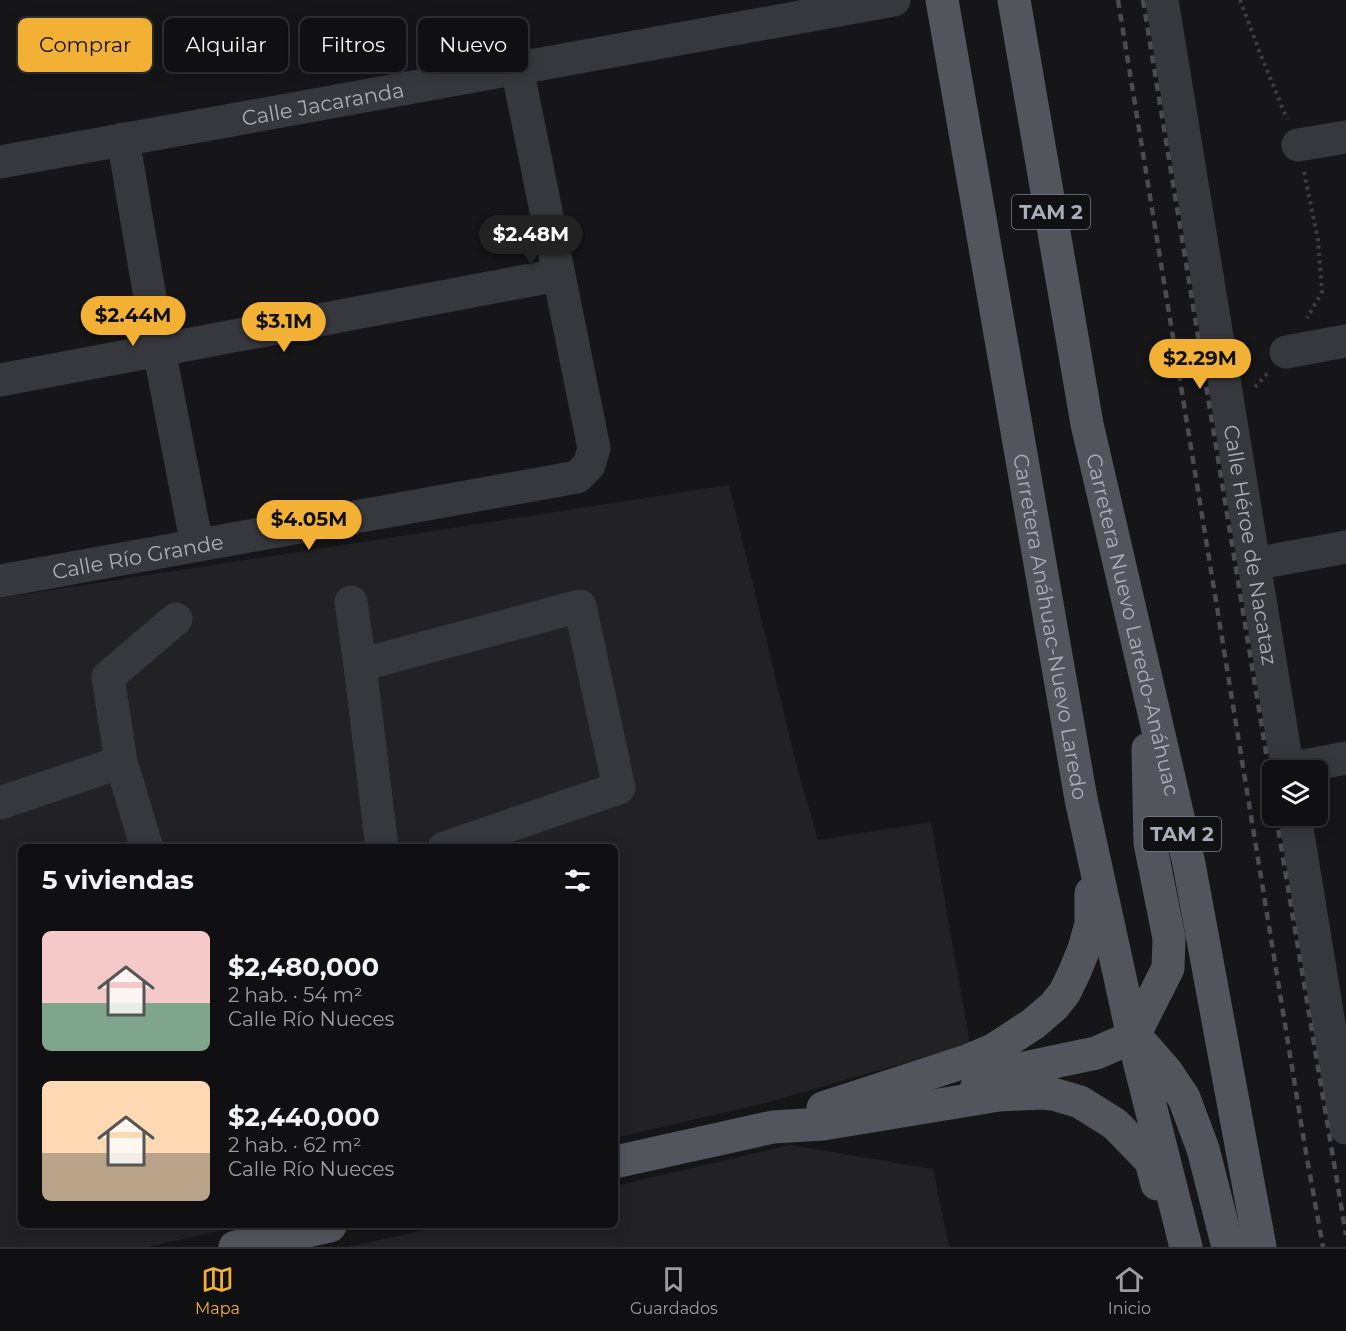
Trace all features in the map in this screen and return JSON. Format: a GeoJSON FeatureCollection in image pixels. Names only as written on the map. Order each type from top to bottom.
{"type":"FeatureCollection","features":[{"type":"Feature","properties":{"kind":"main road","name":"Carretera Anáhuac-Nuevo Laredo"},"geometry":{"type":"LineString","coordinates":[[942,0],[1081,798],[1133,1037],[1186,1247]]}},
{"type":"Feature","properties":{"kind":"main road","name":"Carretera Nuevo Laredo-Anáhuac"},"geometry":{"type":"LineString","coordinates":[[1014,0],[1087,424],[1189,864],[1260,1247]]}},
{"type":"Feature","properties":{"kind":"main road"},"geometry":{"type":"LineString","coordinates":[[945,1104],[1020,1069],[1096,1053],[1133,1037],[1168,968],[1169,938],[1150,843],[1147,682]]}},
{"type":"Feature","properties":{"kind":"main road"},"geometry":{"type":"LineString","coordinates":[[618,1161],[773,1127],[835,1103],[967,1061],[993,1050],[1033,1024],[1054,1006],[1065,992],[1076,971],[1091,924],[1091,874],[1081,798]]}},
{"type":"Feature","properties":{"kind":"main road"},"geometry":{"type":"LineString","coordinates":[[993,1050],[1076,1037],[1133,1037],[1145,1047],[1185,1098],[1203,1149],[1228,1247]]}},
{"type":"Feature","properties":{"kind":"main road"},"geometry":{"type":"LineString","coordinates":[[773,1127],[823,1124],[999,1095],[1053,1094],[1080,1102],[1115,1125],[1151,1161],[1173,1247]]}},
{"type":"Feature","properties":{"kind":"main road"},"geometry":{"type":"LineString","coordinates":[[236,1247],[321,1228]]}},
{"type":"Feature","properties":{"kind":"street","name":"Calle Jacaranda"},"geometry":{"type":"LineString","coordinates":[[528,65],[748,13],[894,0]]}},
{"type":"Feature","properties":{"kind":"street","name":"Calle Héroe de Nacataz"},"geometry":{"type":"LineString","coordinates":[[1162,0],[1286,760]]}},
{"type":"Feature","properties":{"kind":"street","name":"Calle Jacaranda"},"geometry":{"type":"LineString","coordinates":[[0,162],[495,72]]}},
{"type":"Feature","properties":{"kind":"street"},"geometry":{"type":"LineString","coordinates":[[0,380],[558,275],[518,72]]}},
{"type":"Feature","properties":{"kind":"street"},"geometry":{"type":"LineString","coordinates":[[1298,145],[1346,136]]}},
{"type":"Feature","properties":{"kind":"street"},"geometry":{"type":"LineString","coordinates":[[123,139],[159,350],[197,545]]}},
{"type":"Feature","properties":{"kind":"street","name":"Calle Río Grande"},"geometry":{"type":"LineString","coordinates":[[0,581],[577,477],[589,465],[594,448],[558,275]]}},
{"type":"Feature","properties":{"kind":"street"},"geometry":{"type":"LineString","coordinates":[[1286,352],[1346,341]]}},
{"type":"Feature","properties":{"kind":"street"},"geometry":{"type":"LineString","coordinates":[[1254,564],[1346,547]]}},
{"type":"Feature","properties":{"kind":"street"},"geometry":{"type":"LineString","coordinates":[[351,602],[382,844]]}},
{"type":"Feature","properties":{"kind":"street"},"geometry":{"type":"LineString","coordinates":[[360,665],[580,606],[619,788],[456,844]]}},
{"type":"Feature","properties":{"kind":"street"},"geometry":{"type":"LineString","coordinates":[[146,844],[122,762],[108,676],[176,619]]}},
{"type":"Feature","properties":{"kind":"street"},"geometry":{"type":"LineString","coordinates":[[1328,762],[1346,758]]}},
{"type":"Feature","properties":{"kind":"street"},"geometry":{"type":"LineString","coordinates":[[0,803],[122,762]]}},
{"type":"Feature","properties":{"kind":"street"},"geometry":{"type":"LineString","coordinates":[[1297,826],[1334,977],[1346,1128]]}},
{"type":"Feature","properties":{"kind":"street"},"geometry":{"type":"LineString","coordinates":[[236,1247],[238,1228]]}},
{"type":"Feature","properties":{"kind":"path"},"geometry":{"type":"LineString","coordinates":[[1230,415],[1286,352],[1322,292],[1318,240],[1298,145],[1240,0]]}},
{"type":"Feature","properties":{"kind":"shaded area"},"geometry":{"type":"Polygon","coordinates":[[[729,485],[797,767],[818,840],[931,822],[970,1044],[769,1102],[618,1137],[618,844],[18,844],[18,1228],[232,1228],[148,1247],[0,1247],[0,598],[729,485]]]}},
{"type":"Feature","properties":{"kind":"shaded area"},"geometry":{"type":"Polygon","coordinates":[[[790,1145],[933,1169],[949,1247],[348,1247],[433,1228],[618,1228],[618,1185],[790,1145]]]}},
{"type":"Feature","properties":{"kind":"railway"},"geometry":{"type":"LineString","coordinates":[[1118,0],[1323,1247]]}},
{"type":"Feature","properties":{"kind":"railway"},"geometry":{"type":"LineString","coordinates":[[1143,0],[1267,760]]}},
{"type":"Feature","properties":{"kind":"railway"},"geometry":{"type":"LineString","coordinates":[[1278,826],[1346,1235]]}}]}
